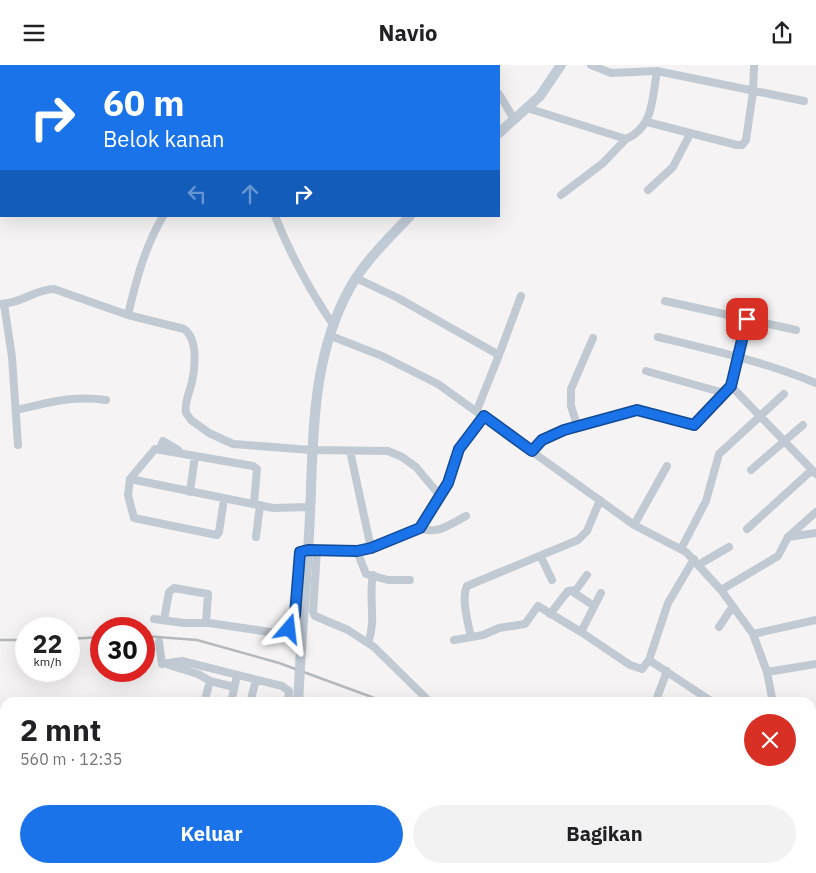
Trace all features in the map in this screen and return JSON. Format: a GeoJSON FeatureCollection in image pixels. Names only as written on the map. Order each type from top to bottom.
{"type":"FeatureCollection","features":[{"type":"Feature","properties":{"kind":"main road"},"geometry":{"type":"LineString","coordinates":[[500,132],[540,96],[561,65]]}},
{"type":"Feature","properties":{"kind":"main road"},"geometry":{"type":"LineString","coordinates":[[298,697],[301,649],[313,550],[310,507],[311,450],[318,384],[332,331],[356,277],[409,217]]}},
{"type":"Feature","properties":{"kind":"street"},"geometry":{"type":"LineString","coordinates":[[591,65],[611,73],[657,71],[753,93],[804,101]]}},
{"type":"Feature","properties":{"kind":"street"},"geometry":{"type":"LineString","coordinates":[[647,122],[690,134],[742,145],[746,140],[753,93],[754,67]]}},
{"type":"Feature","properties":{"kind":"street"},"geometry":{"type":"LineString","coordinates":[[560,195],[603,163],[626,139],[641,129],[647,122],[657,71]]}},
{"type":"Feature","properties":{"kind":"street"},"geometry":{"type":"LineString","coordinates":[[500,96],[514,119]]}},
{"type":"Feature","properties":{"kind":"street"},"geometry":{"type":"LineString","coordinates":[[527,108],[626,139]]}},
{"type":"Feature","properties":{"kind":"street"},"geometry":{"type":"LineString","coordinates":[[648,190],[673,167],[690,134]]}},
{"type":"Feature","properties":{"kind":"street"},"geometry":{"type":"LineString","coordinates":[[275,217],[289,251],[332,331],[427,378],[477,410],[634,525],[681,549],[696,562],[721,590],[753,635],[767,672],[772,697]]}},
{"type":"Feature","properties":{"kind":"street"},"geometry":{"type":"LineString","coordinates":[[128,315],[136,278],[159,218]]}},
{"type":"Feature","properties":{"kind":"street"},"geometry":{"type":"LineString","coordinates":[[356,277],[398,298],[499,355]]}},
{"type":"Feature","properties":{"kind":"street"},"geometry":{"type":"LineString","coordinates":[[18,445],[12,357],[2,304],[26,299],[42,290],[54,289],[128,315],[184,329],[189,332],[193,340],[194,362],[185,408],[191,420],[209,433],[233,444],[311,450],[388,451],[402,457],[416,467],[441,497]]}},
{"type":"Feature","properties":{"kind":"street"},"geometry":{"type":"LineString","coordinates":[[477,410],[521,296]]}},
{"type":"Feature","properties":{"kind":"street"},"geometry":{"type":"LineString","coordinates":[[666,301],[796,331]]}},
{"type":"Feature","properties":{"kind":"street"},"geometry":{"type":"LineString","coordinates":[[532,451],[542,440],[577,425],[641,409],[692,425],[731,386],[740,356],[747,319]]}},
{"type":"Feature","properties":{"kind":"street"},"geometry":{"type":"LineString","coordinates":[[658,337],[740,356],[792,372],[816,383]]}},
{"type":"Feature","properties":{"kind":"street"},"geometry":{"type":"LineString","coordinates":[[577,425],[571,406],[571,389],[593,339]]}},
{"type":"Feature","properties":{"kind":"street"},"geometry":{"type":"LineString","coordinates":[[646,371],[724,393]]}},
{"type":"Feature","properties":{"kind":"street"},"geometry":{"type":"LineString","coordinates":[[731,386],[814,472],[747,529]]}},
{"type":"Feature","properties":{"kind":"street"},"geometry":{"type":"LineString","coordinates":[[681,549],[706,501],[719,454],[759,415],[784,394]]}},
{"type":"Feature","properties":{"kind":"street"},"geometry":{"type":"LineString","coordinates":[[16,410],[69,398],[84,397],[106,400]]}},
{"type":"Feature","properties":{"kind":"street"},"geometry":{"type":"LineString","coordinates":[[155,619],[206,623],[282,635],[287,632],[295,615],[300,553],[313,550],[357,551],[371,548],[420,528],[448,483],[459,449],[484,416]]}},
{"type":"Feature","properties":{"kind":"street"},"geometry":{"type":"LineString","coordinates":[[751,470],[803,425]]}},
{"type":"Feature","properties":{"kind":"street"},"geometry":{"type":"LineString","coordinates":[[224,499],[217,535],[134,518],[128,495],[130,479],[152,451],[160,448],[256,467],[256,537]]}},
{"type":"Feature","properties":{"kind":"street"},"geometry":{"type":"LineString","coordinates":[[350,451],[371,548]]}},
{"type":"Feature","properties":{"kind":"street"},"geometry":{"type":"LineString","coordinates":[[190,492],[195,456]]}},
{"type":"Feature","properties":{"kind":"street"},"geometry":{"type":"LineString","coordinates":[[634,525],[667,466]]}},
{"type":"Feature","properties":{"kind":"street"},"geometry":{"type":"LineString","coordinates":[[130,479],[224,499],[284,509],[310,507]]}},
{"type":"Feature","properties":{"kind":"street"},"geometry":{"type":"LineString","coordinates":[[471,637],[466,588],[541,557],[583,535],[600,500]]}},
{"type":"Feature","properties":{"kind":"street"},"geometry":{"type":"LineString","coordinates":[[721,590],[778,556],[788,537],[816,512]]}},
{"type":"Feature","properties":{"kind":"street"},"geometry":{"type":"LineString","coordinates":[[420,528],[428,531],[442,529],[466,516]]}},
{"type":"Feature","properties":{"kind":"street"},"geometry":{"type":"LineString","coordinates":[[788,537],[816,533]]}},
{"type":"Feature","properties":{"kind":"street"},"geometry":{"type":"LineString","coordinates":[[454,640],[483,635],[499,628],[525,623],[538,606],[582,632],[638,670],[646,667],[668,603],[696,562],[729,547]]}},
{"type":"Feature","properties":{"kind":"street"},"geometry":{"type":"LineString","coordinates":[[313,550],[313,612],[315,616],[348,630],[368,643],[425,697]]}},
{"type":"Feature","properties":{"kind":"street"},"geometry":{"type":"LineString","coordinates":[[357,551],[363,572],[388,580],[410,580]]}},
{"type":"Feature","properties":{"kind":"street"},"geometry":{"type":"LineString","coordinates":[[541,557],[552,580]]}},
{"type":"Feature","properties":{"kind":"street"},"geometry":{"type":"LineString","coordinates":[[368,643],[373,628],[371,592],[373,575]]}},
{"type":"Feature","properties":{"kind":"street"},"geometry":{"type":"LineString","coordinates":[[573,592],[587,575]]}},
{"type":"Feature","properties":{"kind":"street"},"geometry":{"type":"LineString","coordinates":[[164,620],[168,592],[174,588],[208,594],[206,623]]}},
{"type":"Feature","properties":{"kind":"street"},"geometry":{"type":"LineString","coordinates":[[550,614],[568,591],[573,592],[594,606]]}},
{"type":"Feature","properties":{"kind":"street"},"geometry":{"type":"LineString","coordinates":[[582,632],[601,593]]}},
{"type":"Feature","properties":{"kind":"street"},"geometry":{"type":"LineString","coordinates":[[719,627],[732,606]]}},
{"type":"Feature","properties":{"kind":"street"},"geometry":{"type":"LineString","coordinates":[[753,635],[816,621]]}},
{"type":"Feature","properties":{"kind":"street"},"geometry":{"type":"LineString","coordinates":[[159,642],[162,663]]}},
{"type":"Feature","properties":{"kind":"street"},"geometry":{"type":"LineString","coordinates":[[649,659],[705,697]]}},
{"type":"Feature","properties":{"kind":"street"},"geometry":{"type":"LineString","coordinates":[[162,663],[182,661],[287,688],[288,697]]}},
{"type":"Feature","properties":{"kind":"street"},"geometry":{"type":"LineString","coordinates":[[162,663],[198,674],[210,681],[234,687]]}},
{"type":"Feature","properties":{"kind":"street"},"geometry":{"type":"LineString","coordinates":[[767,672],[816,664]]}},
{"type":"Feature","properties":{"kind":"street"},"geometry":{"type":"LineString","coordinates":[[657,697],[667,671]]}},
{"type":"Feature","properties":{"kind":"street"},"geometry":{"type":"LineString","coordinates":[[232,697],[237,675]]}},
{"type":"Feature","properties":{"kind":"street"},"geometry":{"type":"LineString","coordinates":[[252,697],[256,680]]}},
{"type":"Feature","properties":{"kind":"street"},"geometry":{"type":"LineString","coordinates":[[206,697],[210,681]]}},
{"type":"Feature","properties":{"kind":"railway"},"geometry":{"type":"LineString","coordinates":[[155,637],[197,640],[279,663],[372,697]]}},
{"type":"Feature","properties":{"kind":"railway"},"geometry":{"type":"LineString","coordinates":[[80,638],[90,638]]}},
{"type":"Feature","properties":{"kind":"railway"},"geometry":{"type":"LineString","coordinates":[[0,640],[15,640]]}},
{"type":"Feature","properties":{"kind":"route"},"geometry":{"type":"LineString","coordinates":[[289,629],[295,615],[300,552],[308,550],[357,551],[371,548],[420,528],[448,483],[459,449],[484,416],[532,451],[542,440],[564,430],[637,410],[644,410],[688,425],[694,425],[731,386],[740,356],[747,319]]}}]}
